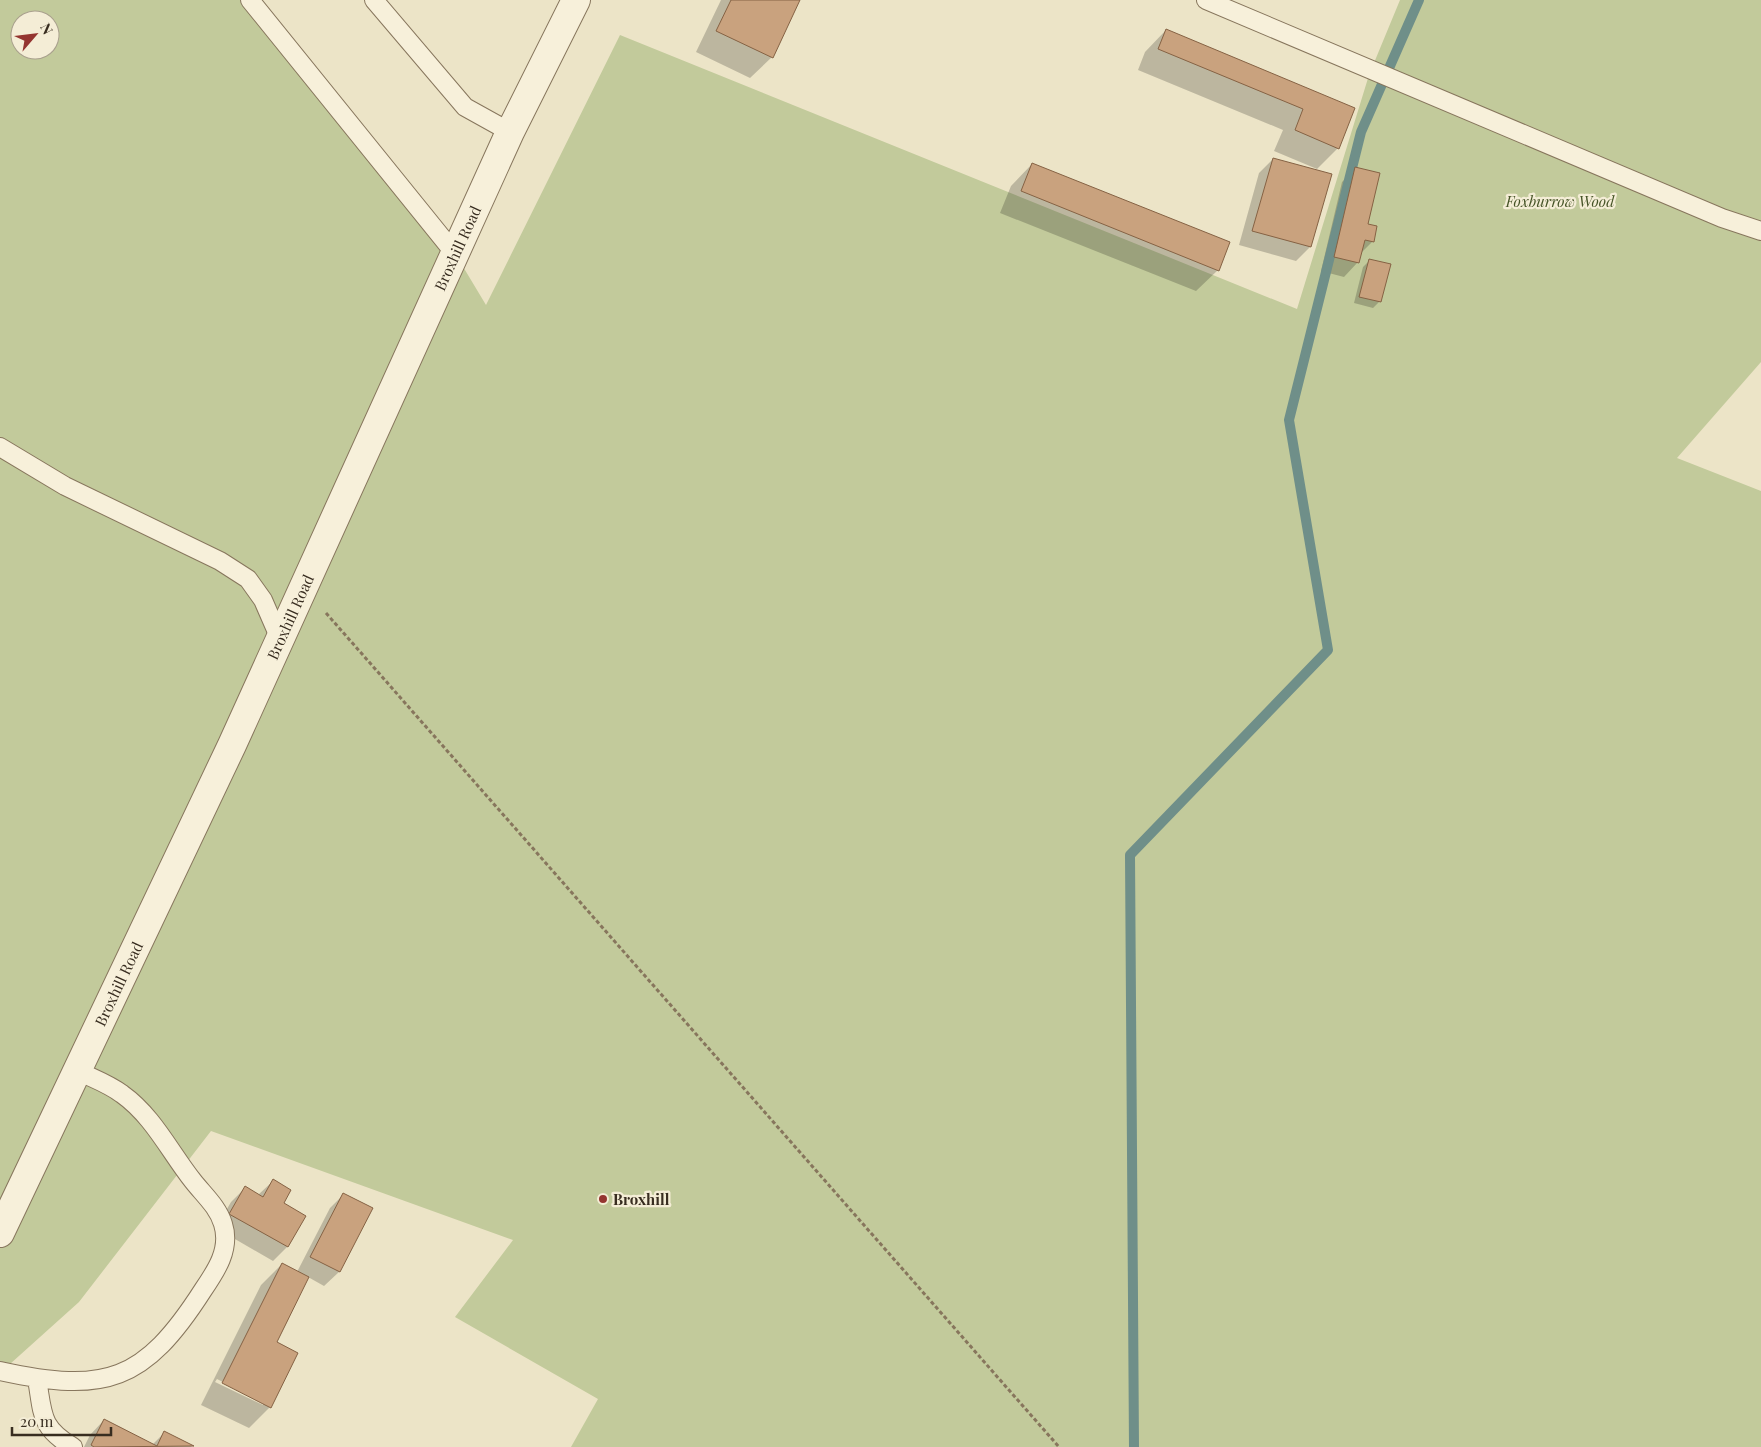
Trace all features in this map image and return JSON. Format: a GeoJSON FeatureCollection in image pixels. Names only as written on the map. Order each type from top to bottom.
{"type":"FeatureCollection","features":[{"type":"Feature","properties":{"kind":"street","name":"Broxhill Road"},"geometry":{"type":"LineString","coordinates":[[0,1233],[304,588],[510,132],[576,0]]}},
{"type":"Feature","properties":{"kind":"lane"},"geometry":{"type":"LineString","coordinates":[[250,0],[456,255]]}},
{"type":"Feature","properties":{"kind":"lane"},"geometry":{"type":"LineString","coordinates":[[374,0],[464,107],[510,132]]}},
{"type":"Feature","properties":{"kind":"lane"},"geometry":{"type":"LineString","coordinates":[[1206,0],[1722,218],[1761,231]]}},
{"type":"Feature","properties":{"kind":"lane"},"geometry":{"type":"LineString","coordinates":[[0,447],[66,486],[220,561],[248,579],[263,600],[280,639]]}},
{"type":"Feature","properties":{"kind":"lane"},"geometry":{"type":"LineString","coordinates":[[0,1371],[37,1379],[68,1382],[106,1378],[142,1364],[158,1351],[196,1301],[220,1263],[225,1244],[223,1225],[214,1205],[194,1182],[150,1120],[122,1094],[78,1071]]}},
{"type":"Feature","properties":{"kind":"lane"},"geometry":{"type":"LineString","coordinates":[[37,1379],[44,1418],[50,1430],[58,1439],[73,1447]]}},
{"type":"Feature","properties":{"kind":"path"},"geometry":{"type":"LineString","coordinates":[[304,588],[1059,1447]]}},
{"type":"Feature","properties":{"kind":"green space","name":"Foxburrow Wood"},"geometry":{"type":"Polygon","coordinates":[[[0,0],[260,0],[456,255],[486,305],[620,35],[1297,309],[1369,75],[1400,0],[1761,0],[1761,362],[1677,458],[1761,491],[1761,1447],[571,1447],[598,1399],[455,1317],[513,1240],[211,1131],[79,1302],[0,1373],[0,0]]]}},
{"type":"Feature","properties":{"kind":"building"},"geometry":{"type":"Polygon","coordinates":[[[731,0],[800,0],[773,58],[716,31],[731,0]]]}},
{"type":"Feature","properties":{"kind":"building"},"geometry":{"type":"Polygon","coordinates":[[[1166,29],[1355,108],[1339,149],[1295,130],[1303,109],[1158,49],[1166,29]]]}},
{"type":"Feature","properties":{"kind":"building"},"geometry":{"type":"Polygon","coordinates":[[[1273,158],[1332,174],[1311,247],[1252,231],[1273,158]]]}},
{"type":"Feature","properties":{"kind":"building"},"geometry":{"type":"Polygon","coordinates":[[[1032,163],[1230,242],[1219,271],[1021,191],[1032,163]]]}},
{"type":"Feature","properties":{"kind":"building"},"geometry":{"type":"Polygon","coordinates":[[[1355,167],[1380,173],[1368,224],[1377,226],[1374,242],[1365,240],[1359,263],[1334,257],[1355,167]]]}},
{"type":"Feature","properties":{"kind":"building"},"geometry":{"type":"Polygon","coordinates":[[[1369,259],[1391,264],[1381,302],[1359,297],[1369,259]]]}},
{"type":"Feature","properties":{"kind":"building"},"geometry":{"type":"Polygon","coordinates":[[[273,1179],[291,1190],[284,1203],[306,1216],[288,1247],[229,1214],[245,1186],[263,1197],[273,1179]]]}},
{"type":"Feature","properties":{"kind":"building"},"geometry":{"type":"Polygon","coordinates":[[[343,1193],[373,1208],[340,1272],[310,1257],[343,1193]]]}},
{"type":"Feature","properties":{"kind":"building"},"geometry":{"type":"Polygon","coordinates":[[[282,1263],[309,1277],[277,1342],[298,1353],[271,1408],[222,1383],[282,1263]]]}},
{"type":"Feature","properties":{"kind":"building"},"geometry":{"type":"Polygon","coordinates":[[[104,1419],[157,1446],[164,1431],[194,1446],[94,1447],[91,1445],[104,1419]]]}},
{"type":"Feature","properties":{"kind":"waterway"},"geometry":{"type":"LineString","coordinates":[[1134,1447],[1130,855],[1328,650],[1289,420],[1361,132],[1419,0]]}},
{"type":"Feature","properties":{"kind":"place","name":"Broxhill"},"geometry":{"type":"Point","coordinates":[603,1199]}}]}
